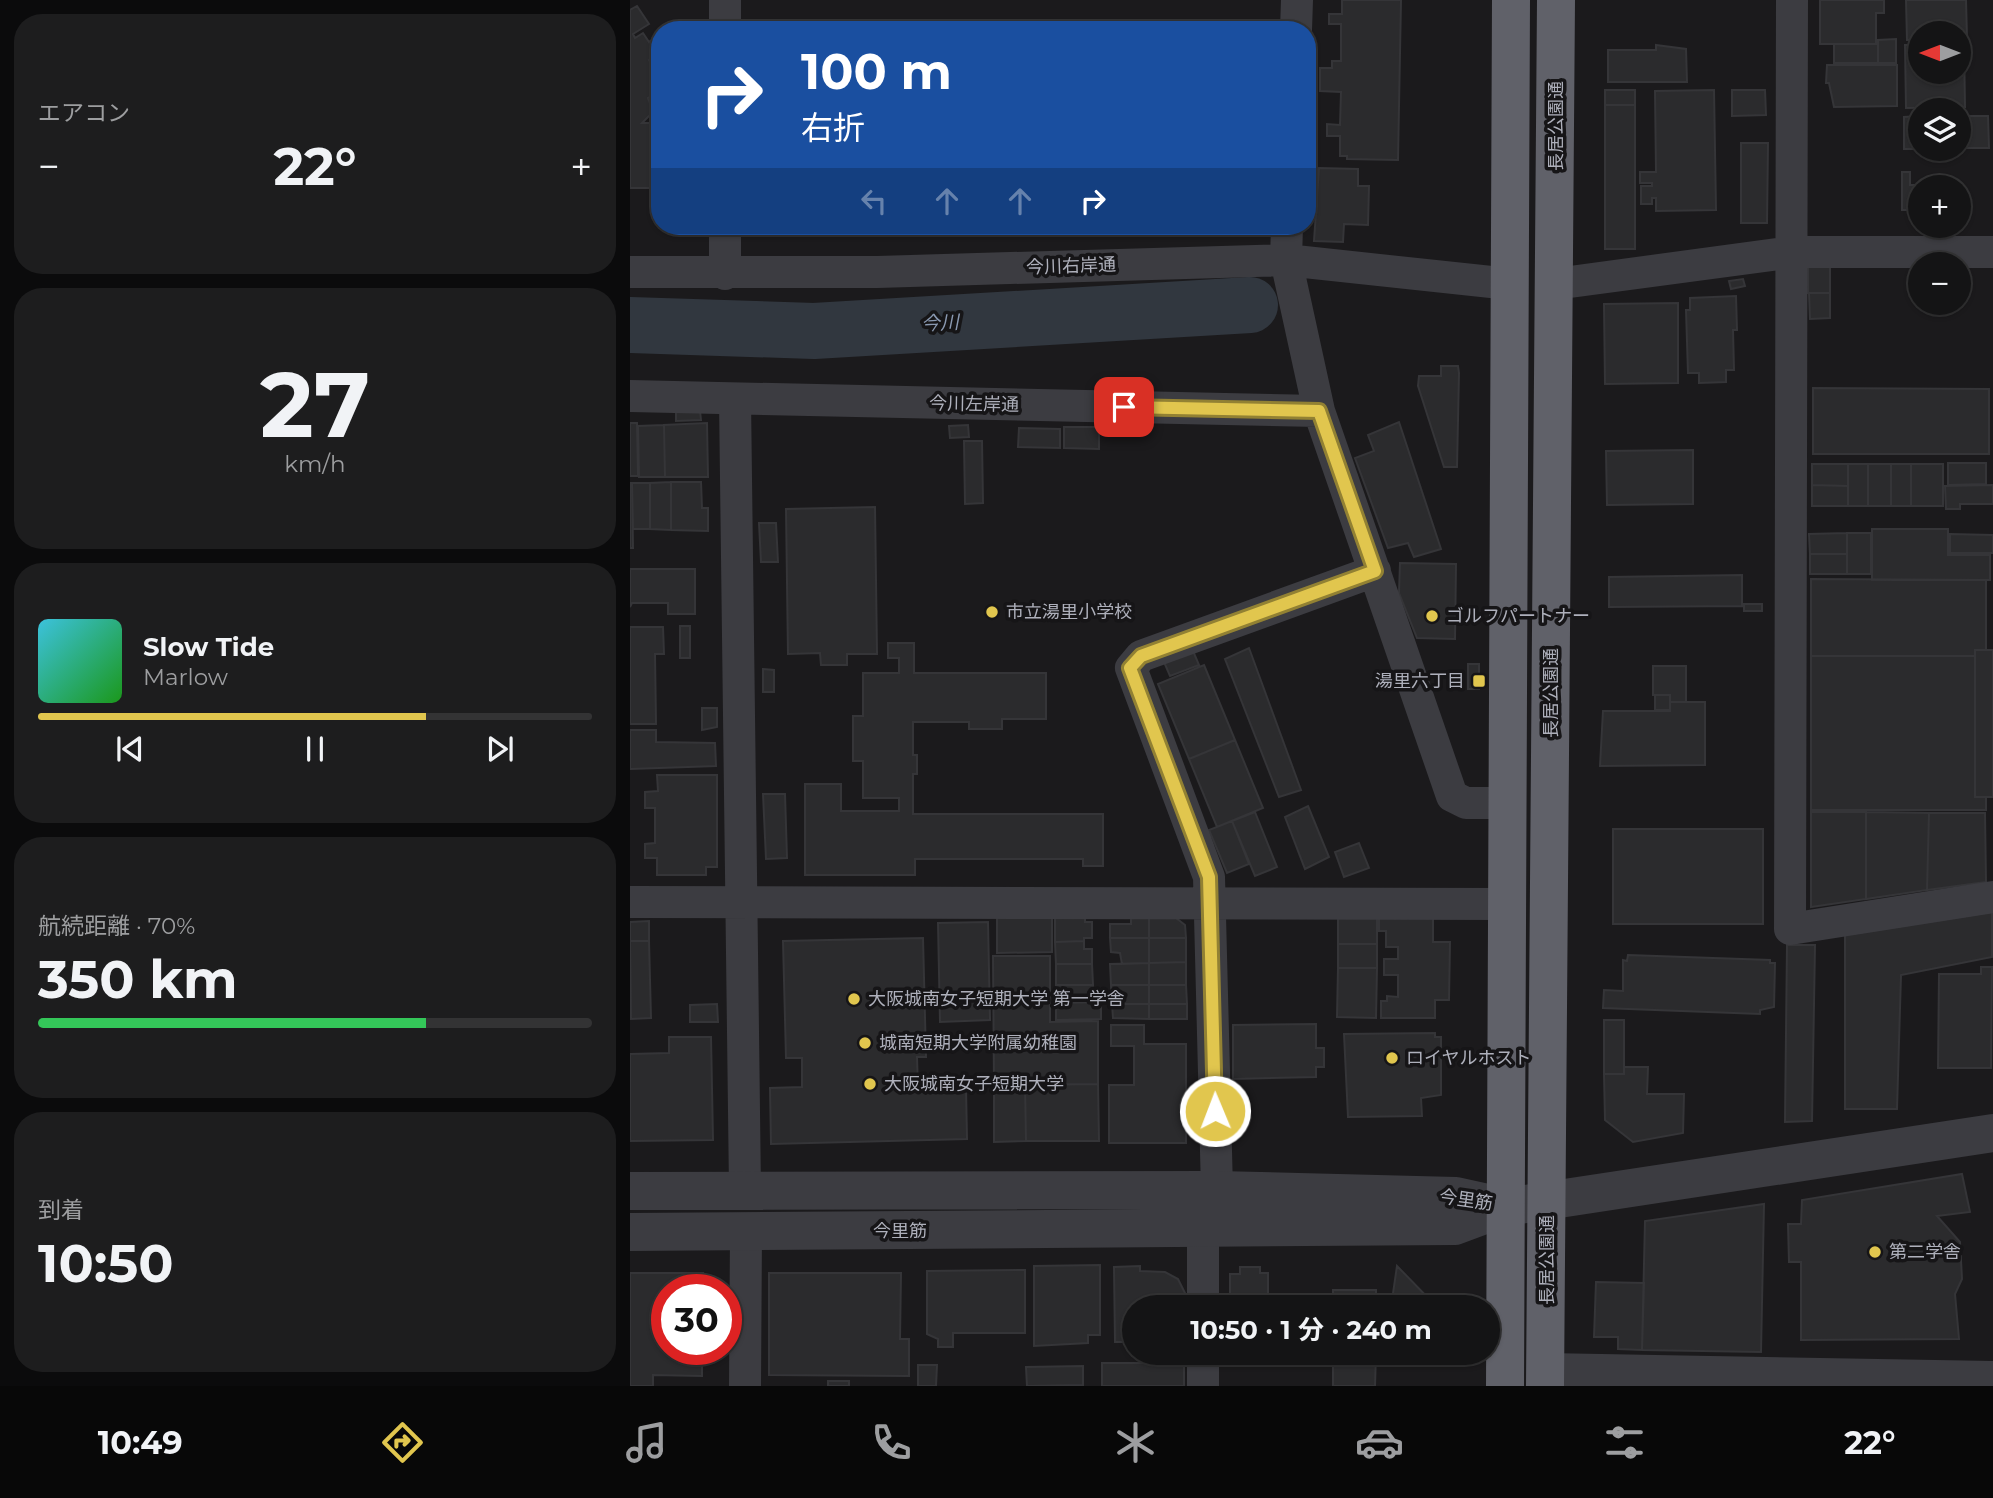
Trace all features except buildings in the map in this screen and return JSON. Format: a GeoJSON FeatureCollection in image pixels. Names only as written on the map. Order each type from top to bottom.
{"type":"FeatureCollection","features":[{"type":"Feature","properties":{"kind":"highway"},"geometry":{"type":"LineString","coordinates":[[1505,1386],[1511,0]]}},
{"type":"Feature","properties":{"kind":"highway","name":"長居公園通"},"geometry":{"type":"LineString","coordinates":[[1546,1379],[1556,0]]}},
{"type":"Feature","properties":{"kind":"street"},"geometry":{"type":"LineString","coordinates":[[725,0],[725,21]]}},
{"type":"Feature","properties":{"kind":"street"},"geometry":{"type":"LineString","coordinates":[[1296,21],[1297,0]]}},
{"type":"Feature","properties":{"kind":"street"},"geometry":{"type":"LineString","coordinates":[[1792,0],[1790,929],[1993,897]]}},
{"type":"Feature","properties":{"kind":"street"},"geometry":{"type":"LineString","coordinates":[[725,235],[725,274]]}},
{"type":"Feature","properties":{"kind":"street"},"geometry":{"type":"LineString","coordinates":[[1287,235],[1286,260],[1319,411],[1452,796],[1466,803],[1508,803]]}},
{"type":"Feature","properties":{"kind":"street"},"geometry":{"type":"LineString","coordinates":[[1555,284],[1793,252],[1993,252]]}},
{"type":"Feature","properties":{"kind":"street","name":"今川右岸通"},"geometry":{"type":"LineString","coordinates":[[630,272],[725,274],[1286,260],[1510,284]]}},
{"type":"Feature","properties":{"kind":"street","name":"今川左岸通"},"geometry":{"type":"LineString","coordinates":[[630,396],[1319,411]]}},
{"type":"Feature","properties":{"kind":"street"},"geometry":{"type":"LineString","coordinates":[[735,400],[745,1190]]}},
{"type":"Feature","properties":{"kind":"street"},"geometry":{"type":"LineString","coordinates":[[1217,1190],[1209,877],[1130,668],[1141,656],[1375,571]]}},
{"type":"Feature","properties":{"kind":"street"},"geometry":{"type":"LineString","coordinates":[[630,902],[1508,904]]}},
{"type":"Feature","properties":{"kind":"street"},"geometry":{"type":"LineString","coordinates":[[1506,1207],[1993,1133]]}},
{"type":"Feature","properties":{"kind":"street","name":"今里筋"},"geometry":{"type":"LineString","coordinates":[[630,1191],[1217,1190],[1456,1196],[1506,1207]]}},
{"type":"Feature","properties":{"kind":"street","name":"今里筋"},"geometry":{"type":"LineString","coordinates":[[630,1232],[1455,1226],[1506,1207]]}},
{"type":"Feature","properties":{"kind":"street"},"geometry":{"type":"LineString","coordinates":[[1203,1228],[1203,1295]]}},
{"type":"Feature","properties":{"kind":"street"},"geometry":{"type":"LineString","coordinates":[[745,1386],[746,1232]]}},
{"type":"Feature","properties":{"kind":"street"},"geometry":{"type":"LineString","coordinates":[[1203,1365],[1203,1386]]}},
{"type":"Feature","properties":{"kind":"street"},"geometry":{"type":"LineString","coordinates":[[1546,1379],[1993,1380]]}},
{"type":"Feature","properties":{"kind":"waterway","name":"今川"},"geometry":{"type":"LineString","coordinates":[[630,325],[814,331],[1250,305]]}},
{"type":"Feature","properties":{"kind":"place","name":"市立湯里小学校"},"geometry":{"type":"Point","coordinates":[992,612]}},
{"type":"Feature","properties":{"kind":"place","name":"ゴルフパートナー"},"geometry":{"type":"Point","coordinates":[1432,616]}},
{"type":"Feature","properties":{"kind":"place","name":"湯里六丁目"},"geometry":{"type":"Point","coordinates":[1479,681]}},
{"type":"Feature","properties":{"kind":"place","name":"大阪城南女子短期大学 第一学舎"},"geometry":{"type":"Point","coordinates":[854,999]}},
{"type":"Feature","properties":{"kind":"place","name":"城南短期大学附属幼稚園"},"geometry":{"type":"Point","coordinates":[865,1043]}},
{"type":"Feature","properties":{"kind":"place","name":"ロイヤルホスト"},"geometry":{"type":"Point","coordinates":[1392,1058]}},
{"type":"Feature","properties":{"kind":"place","name":"大阪城南女子短期大学"},"geometry":{"type":"Point","coordinates":[870,1084]}},
{"type":"Feature","properties":{"kind":"place","name":"第二学舎"},"geometry":{"type":"Point","coordinates":[1875,1252]}},
{"type":"Feature","properties":{"kind":"route"},"geometry":{"type":"LineString","coordinates":[[1124,407],[1319,411],[1375,571],[1141,656],[1130,668],[1209,877],[1215,1111]]}}]}
